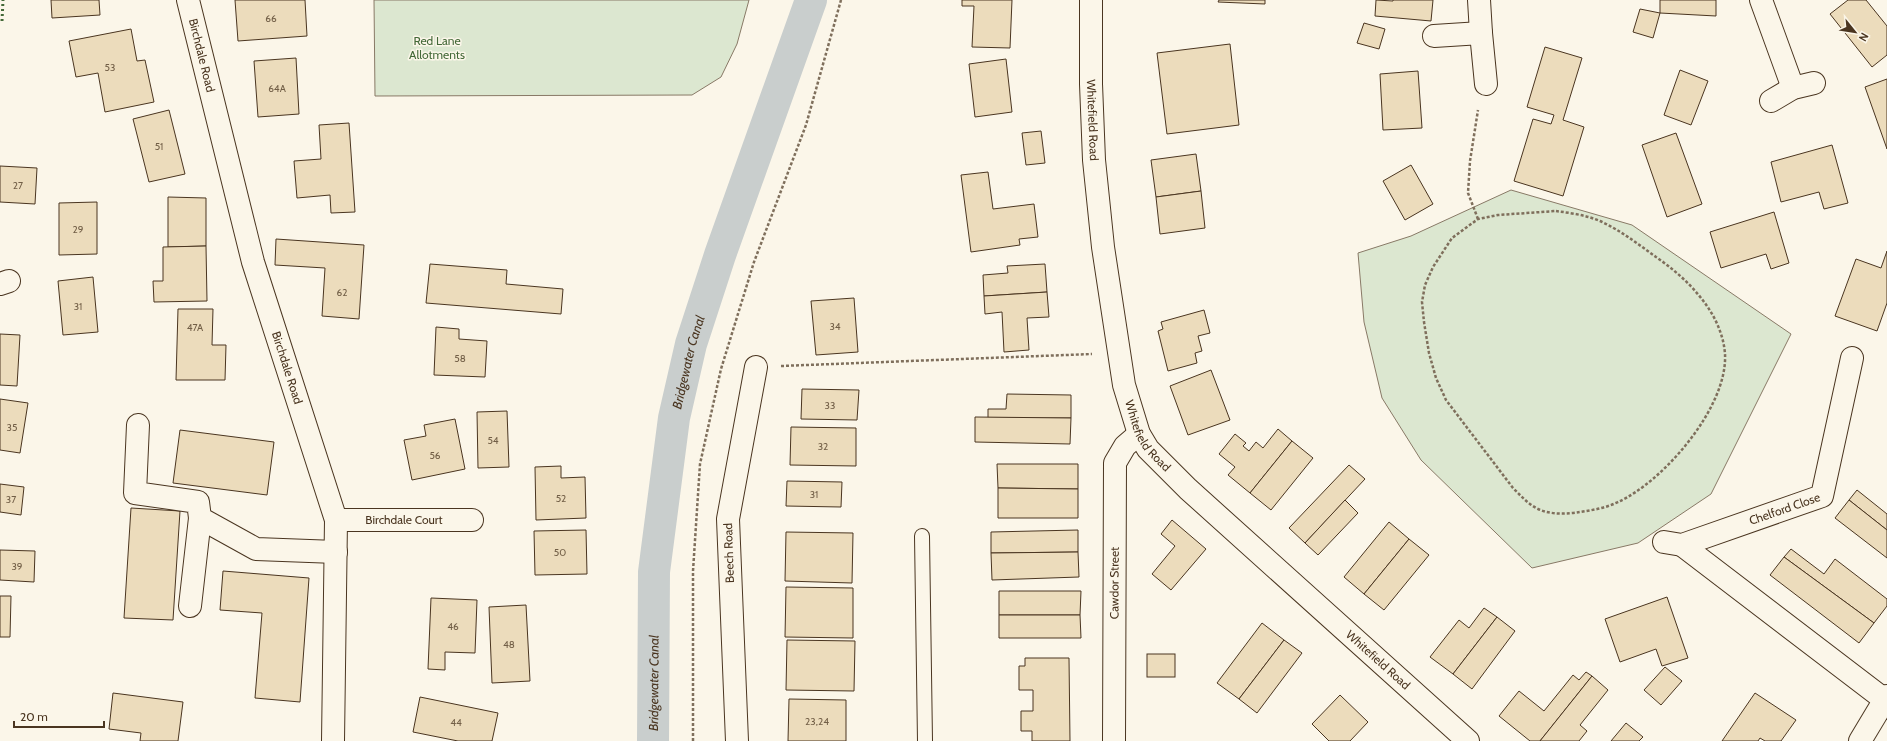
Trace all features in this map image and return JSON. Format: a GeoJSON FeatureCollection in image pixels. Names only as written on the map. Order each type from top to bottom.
{"type":"FeatureCollection","features":[{"type":"Feature","properties":{"kind":"street","name":"Birchdale Road"},"geometry":{"type":"LineString","coordinates":[[188,0],[253,262],[336,520],[333,741]]}},
{"type":"Feature","properties":{"kind":"street","name":"Whitefield Road"},"geometry":{"type":"LineString","coordinates":[[1091,0],[1091,84],[1094,160],[1103,247],[1118,354],[1124,385],[1139,434],[1148,449],[1188,489],[1468,741]]}},
{"type":"Feature","properties":{"kind":"street"},"geometry":{"type":"LineString","coordinates":[[1479,0],[1486,84]]}},
{"type":"Feature","properties":{"kind":"street"},"geometry":{"type":"LineString","coordinates":[[1762,0],[1793,88]]}},
{"type":"Feature","properties":{"kind":"street"},"geometry":{"type":"LineString","coordinates":[[1434,36],[1481,33]]}},
{"type":"Feature","properties":{"kind":"street"},"geometry":{"type":"LineString","coordinates":[[1772,101],[1793,88],[1814,83]]}},
{"type":"Feature","properties":{"kind":"street","name":"Chelford Close"},"geometry":{"type":"LineString","coordinates":[[1852,358],[1822,496],[1673,544],[1886,699]]}},
{"type":"Feature","properties":{"kind":"street","name":"Beech Road"},"geometry":{"type":"LineString","coordinates":[[737,741],[728,519],[756,367]]}},
{"type":"Feature","properties":{"kind":"street"},"geometry":{"type":"LineString","coordinates":[[138,425],[135,493],[198,502],[200,518],[190,606]]}},
{"type":"Feature","properties":{"kind":"street","name":"Cawdor Street"},"geometry":{"type":"LineString","coordinates":[[1114,741],[1115,463],[1125,446],[1139,434]]}},
{"type":"Feature","properties":{"kind":"street"},"geometry":{"type":"LineString","coordinates":[[200,518],[256,549],[336,552]]}},
{"type":"Feature","properties":{"kind":"street","name":"Birchdale Court"},"geometry":{"type":"LineString","coordinates":[[336,520],[472,520]]}},
{"type":"Feature","properties":{"kind":"street"},"geometry":{"type":"LineString","coordinates":[[1860,741],[1886,699]]}},
{"type":"Feature","properties":{"kind":"lane"},"geometry":{"type":"LineString","coordinates":[[922,536],[925,741]]}},
{"type":"Feature","properties":{"kind":"path"},"geometry":{"type":"LineString","coordinates":[[693,741],[693,571],[700,464],[726,354],[754,262],[806,125],[841,0]]}},
{"type":"Feature","properties":{"kind":"path"},"geometry":{"type":"LineString","coordinates":[[1478,219],[1468,193],[1470,161],[1477,113],[1486,84]]}},
{"type":"Feature","properties":{"kind":"path"},"geometry":{"type":"LineString","coordinates":[[1556,211],[1600,221],[1666,264],[1694,289],[1712,313],[1723,340],[1725,355],[1723,375],[1710,406],[1701,424],[1674,460],[1657,476],[1618,502],[1596,510],[1570,514],[1554,514],[1539,510],[1524,500],[1513,488],[1446,400],[1436,378],[1429,353],[1422,302],[1425,285],[1433,267],[1452,238],[1478,219],[1504,215],[1556,211]]}},
{"type":"Feature","properties":{"kind":"path"},"geometry":{"type":"LineString","coordinates":[[756,367],[1118,354]]}},
{"type":"Feature","properties":{"kind":"green space","name":"Red Lane Allotments"},"geometry":{"type":"Polygon","coordinates":[[[374,0],[749,0],[737,44],[721,77],[692,95],[375,96],[374,0]]]}},
{"type":"Feature","properties":{"kind":"green space"},"geometry":{"type":"Polygon","coordinates":[[[1511,190],[1632,225],[1791,334],[1711,494],[1638,543],[1532,568],[1421,460],[1382,398],[1364,322],[1358,253],[1411,236],[1511,190]]]}},
{"type":"Feature","properties":{"kind":"building"},"geometry":{"type":"Polygon","coordinates":[[[51,0],[99,0],[100,15],[52,18],[51,0]]]}},
{"type":"Feature","properties":{"kind":"building"},"geometry":{"type":"Polygon","coordinates":[[[235,0],[305,0],[307,36],[238,41],[235,0]]]}},
{"type":"Feature","properties":{"kind":"building"},"geometry":{"type":"Polygon","coordinates":[[[962,0],[1012,0],[1010,48],[972,47],[974,6],[962,6],[962,0]]]}},
{"type":"Feature","properties":{"kind":"building"},"geometry":{"type":"Polygon","coordinates":[[[1219,0],[1265,0],[1265,4],[1218,2],[1219,0]]]}},
{"type":"Feature","properties":{"kind":"building"},"geometry":{"type":"Polygon","coordinates":[[[1376,0],[1433,0],[1431,21],[1375,16],[1376,0]]]}},
{"type":"Feature","properties":{"kind":"building"},"geometry":{"type":"Polygon","coordinates":[[[1660,0],[1716,0],[1716,16],[1660,13],[1660,0]]]}},
{"type":"Feature","properties":{"kind":"building"},"geometry":{"type":"Polygon","coordinates":[[[1848,0],[1866,0],[1887,26],[1887,55],[1872,67],[1830,14],[1848,0]]]}},
{"type":"Feature","properties":{"kind":"building"},"geometry":{"type":"Polygon","coordinates":[[[1640,9],[1660,13],[1653,38],[1633,32],[1640,9]]]}},
{"type":"Feature","properties":{"kind":"building"},"geometry":{"type":"Polygon","coordinates":[[[1364,23],[1385,29],[1379,49],[1357,43],[1364,23]]]}},
{"type":"Feature","properties":{"kind":"building"},"geometry":{"type":"Polygon","coordinates":[[[131,29],[137,61],[145,60],[154,102],[105,112],[98,73],[76,77],[69,41],[131,29]]]}},
{"type":"Feature","properties":{"kind":"building"},"geometry":{"type":"Polygon","coordinates":[[[1230,44],[1239,125],[1167,134],[1157,53],[1230,44]]]}},
{"type":"Feature","properties":{"kind":"building"},"geometry":{"type":"Polygon","coordinates":[[[1545,47],[1582,58],[1563,120],[1584,127],[1563,196],[1514,181],[1533,119],[1551,124],[1554,115],[1527,107],[1545,47]]]}},
{"type":"Feature","properties":{"kind":"building"},"geometry":{"type":"Polygon","coordinates":[[[296,58],[299,114],[258,117],[254,61],[296,58]]]}},
{"type":"Feature","properties":{"kind":"building"},"geometry":{"type":"Polygon","coordinates":[[[1006,59],[1012,112],[975,117],[969,64],[1006,59]]]}},
{"type":"Feature","properties":{"kind":"building"},"geometry":{"type":"Polygon","coordinates":[[[1680,70],[1708,81],[1691,125],[1664,115],[1680,70]]]}},
{"type":"Feature","properties":{"kind":"building"},"geometry":{"type":"Polygon","coordinates":[[[1418,71],[1422,128],[1383,130],[1380,74],[1418,71]]]}},
{"type":"Feature","properties":{"kind":"building"},"geometry":{"type":"Polygon","coordinates":[[[1887,79],[1887,149],[1865,87],[1887,79]]]}},
{"type":"Feature","properties":{"kind":"building"},"geometry":{"type":"Polygon","coordinates":[[[169,110],[185,174],[149,182],[133,119],[169,110]]]}},
{"type":"Feature","properties":{"kind":"building"},"geometry":{"type":"Polygon","coordinates":[[[349,123],[355,212],[331,213],[330,195],[297,198],[294,161],[321,159],[319,125],[349,123]]]}},
{"type":"Feature","properties":{"kind":"building"},"geometry":{"type":"Polygon","coordinates":[[[1041,131],[1045,163],[1026,165],[1022,133],[1041,131]]]}},
{"type":"Feature","properties":{"kind":"building"},"geometry":{"type":"Polygon","coordinates":[[[1676,133],[1702,204],[1667,217],[1642,145],[1676,133]]]}},
{"type":"Feature","properties":{"kind":"building"},"geometry":{"type":"Polygon","coordinates":[[[1832,145],[1848,203],[1824,209],[1819,192],[1781,202],[1771,162],[1832,145]]]}},
{"type":"Feature","properties":{"kind":"building"},"geometry":{"type":"Polygon","coordinates":[[[1196,154],[1201,191],[1156,197],[1151,160],[1196,154]]]}},
{"type":"Feature","properties":{"kind":"building"},"geometry":{"type":"Polygon","coordinates":[[[1411,165],[1433,204],[1405,220],[1383,181],[1411,165]]]}},
{"type":"Feature","properties":{"kind":"building"},"geometry":{"type":"Polygon","coordinates":[[[0,166],[37,168],[35,204],[0,202],[0,166]]]}},
{"type":"Feature","properties":{"kind":"building"},"geometry":{"type":"Polygon","coordinates":[[[988,172],[993,209],[1034,204],[1038,237],[1019,239],[1020,245],[971,252],[961,175],[988,172]]]}},
{"type":"Feature","properties":{"kind":"building"},"geometry":{"type":"Polygon","coordinates":[[[1201,191],[1205,228],[1160,234],[1156,197],[1201,191]]]}},
{"type":"Feature","properties":{"kind":"building"},"geometry":{"type":"Polygon","coordinates":[[[168,197],[206,198],[206,246],[168,247],[168,197]]]}},
{"type":"Feature","properties":{"kind":"building"},"geometry":{"type":"Polygon","coordinates":[[[97,202],[97,254],[59,255],[59,203],[97,202]]]}},
{"type":"Feature","properties":{"kind":"building"},"geometry":{"type":"Polygon","coordinates":[[[1774,212],[1789,263],[1771,269],[1766,254],[1721,268],[1710,232],[1774,212]]]}},
{"type":"Feature","properties":{"kind":"building"},"geometry":{"type":"Polygon","coordinates":[[[276,239],[364,245],[359,319],[322,316],[325,268],[275,265],[276,239]]]}},
{"type":"Feature","properties":{"kind":"building"},"geometry":{"type":"Polygon","coordinates":[[[206,246],[207,301],[154,302],[153,281],[163,281],[163,247],[206,246]]]}},
{"type":"Feature","properties":{"kind":"building"},"geometry":{"type":"Polygon","coordinates":[[[1887,251],[1887,303],[1877,331],[1835,316],[1856,259],[1881,268],[1887,251]]]}},
{"type":"Feature","properties":{"kind":"building"},"geometry":{"type":"Polygon","coordinates":[[[430,264],[507,270],[506,284],[563,289],[561,314],[426,303],[430,264]]]}},
{"type":"Feature","properties":{"kind":"building"},"geometry":{"type":"Polygon","coordinates":[[[1045,264],[1047,292],[984,296],[983,275],[1008,273],[1007,266],[1045,264]]]}},
{"type":"Feature","properties":{"kind":"building"},"geometry":{"type":"Polygon","coordinates":[[[93,277],[98,332],[63,335],[58,281],[93,277]]]}},
{"type":"Feature","properties":{"kind":"building"},"geometry":{"type":"Polygon","coordinates":[[[1047,292],[1049,317],[1027,318],[1029,350],[1004,352],[1002,312],[985,314],[984,296],[1047,292]]]}},
{"type":"Feature","properties":{"kind":"building"},"geometry":{"type":"Polygon","coordinates":[[[854,298],[858,352],[816,355],[811,301],[854,298]]]}},
{"type":"Feature","properties":{"kind":"building"},"geometry":{"type":"Polygon","coordinates":[[[178,309],[213,309],[212,345],[226,345],[225,380],[176,380],[178,309]]]}},
{"type":"Feature","properties":{"kind":"building"},"geometry":{"type":"Polygon","coordinates":[[[1204,310],[1210,333],[1198,336],[1202,351],[1195,353],[1197,363],[1168,371],[1158,331],[1163,329],[1161,322],[1204,310]]]}},
{"type":"Feature","properties":{"kind":"building"},"geometry":{"type":"Polygon","coordinates":[[[436,327],[459,329],[459,339],[487,341],[485,377],[434,375],[436,327]]]}},
{"type":"Feature","properties":{"kind":"building"},"geometry":{"type":"Polygon","coordinates":[[[0,334],[20,335],[17,386],[0,385],[0,334]]]}},
{"type":"Feature","properties":{"kind":"building"},"geometry":{"type":"Polygon","coordinates":[[[1211,370],[1230,420],[1188,435],[1170,386],[1211,370]]]}},
{"type":"Feature","properties":{"kind":"building"},"geometry":{"type":"Polygon","coordinates":[[[802,389],[859,390],[857,420],[801,419],[802,389]]]}},
{"type":"Feature","properties":{"kind":"building"},"geometry":{"type":"Polygon","coordinates":[[[1007,394],[1071,395],[1071,418],[988,418],[988,409],[1006,409],[1007,394]]]}},
{"type":"Feature","properties":{"kind":"building"},"geometry":{"type":"Polygon","coordinates":[[[0,399],[28,403],[20,453],[0,450],[0,399]]]}},
{"type":"Feature","properties":{"kind":"building"},"geometry":{"type":"Polygon","coordinates":[[[507,411],[509,467],[478,468],[477,412],[507,411]]]}},
{"type":"Feature","properties":{"kind":"building"},"geometry":{"type":"Polygon","coordinates":[[[975,417],[1071,418],[1070,444],[975,442],[975,417]]]}},
{"type":"Feature","properties":{"kind":"building"},"geometry":{"type":"Polygon","coordinates":[[[455,419],[465,469],[412,480],[404,440],[426,436],[424,425],[455,419]]]}},
{"type":"Feature","properties":{"kind":"building"},"geometry":{"type":"Polygon","coordinates":[[[791,427],[856,428],[856,466],[790,465],[791,427]]]}},
{"type":"Feature","properties":{"kind":"building"},"geometry":{"type":"Polygon","coordinates":[[[1278,429],[1292,441],[1250,493],[1228,475],[1235,467],[1219,454],[1235,434],[1246,443],[1243,446],[1249,451],[1256,442],[1263,448],[1278,429]]]}},
{"type":"Feature","properties":{"kind":"building"},"geometry":{"type":"Polygon","coordinates":[[[180,430],[274,442],[267,495],[173,483],[180,430]]]}},
{"type":"Feature","properties":{"kind":"building"},"geometry":{"type":"Polygon","coordinates":[[[1292,441],[1313,458],[1271,510],[1250,493],[1292,441]]]}},
{"type":"Feature","properties":{"kind":"building"},"geometry":{"type":"Polygon","coordinates":[[[997,464],[1078,464],[1078,489],[998,488],[997,464]]]}},
{"type":"Feature","properties":{"kind":"building"},"geometry":{"type":"Polygon","coordinates":[[[1349,465],[1365,479],[1305,543],[1289,528],[1349,465]]]}},
{"type":"Feature","properties":{"kind":"building"},"geometry":{"type":"Polygon","coordinates":[[[561,466],[561,478],[585,477],[586,518],[536,520],[535,467],[561,466]]]}},
{"type":"Feature","properties":{"kind":"building"},"geometry":{"type":"Polygon","coordinates":[[[787,481],[842,482],[841,507],[786,506],[787,481]]]}},
{"type":"Feature","properties":{"kind":"building"},"geometry":{"type":"Polygon","coordinates":[[[0,484],[24,487],[21,515],[0,512],[0,484]]]}},
{"type":"Feature","properties":{"kind":"building"},"geometry":{"type":"Polygon","coordinates":[[[998,488],[1078,489],[1078,518],[998,518],[998,488]]]}},
{"type":"Feature","properties":{"kind":"building"},"geometry":{"type":"Polygon","coordinates":[[[1857,490],[1887,514],[1887,530],[1849,500],[1857,490]]]}},
{"type":"Feature","properties":{"kind":"building"},"geometry":{"type":"Polygon","coordinates":[[[1345,500],[1358,513],[1318,555],[1305,543],[1345,500]]]}},
{"type":"Feature","properties":{"kind":"building"},"geometry":{"type":"Polygon","coordinates":[[[1849,500],[1887,530],[1887,558],[1835,518],[1849,500]]]}},
{"type":"Feature","properties":{"kind":"building"},"geometry":{"type":"Polygon","coordinates":[[[131,508],[180,511],[173,620],[124,618],[131,508]]]}},
{"type":"Feature","properties":{"kind":"building"},"geometry":{"type":"Polygon","coordinates":[[[1172,520],[1206,549],[1171,590],[1152,574],[1175,546],[1161,534],[1172,520]]]}},
{"type":"Feature","properties":{"kind":"building"},"geometry":{"type":"Polygon","coordinates":[[[1389,522],[1409,539],[1364,594],[1344,577],[1389,522]]]}},
{"type":"Feature","properties":{"kind":"building"},"geometry":{"type":"Polygon","coordinates":[[[586,530],[587,574],[535,575],[534,531],[586,530]]]}},
{"type":"Feature","properties":{"kind":"building"},"geometry":{"type":"Polygon","coordinates":[[[1078,530],[1078,552],[991,553],[991,532],[1078,530]]]}},
{"type":"Feature","properties":{"kind":"building"},"geometry":{"type":"Polygon","coordinates":[[[786,532],[853,533],[852,583],[785,581],[786,532]]]}},
{"type":"Feature","properties":{"kind":"building"},"geometry":{"type":"Polygon","coordinates":[[[1409,539],[1429,555],[1384,610],[1364,594],[1409,539]]]}},
{"type":"Feature","properties":{"kind":"building"},"geometry":{"type":"Polygon","coordinates":[[[1791,549],[1824,574],[1835,559],[1887,599],[1887,606],[1874,623],[1784,557],[1791,549]]]}},
{"type":"Feature","properties":{"kind":"building"},"geometry":{"type":"Polygon","coordinates":[[[0,550],[35,551],[34,582],[0,580],[0,550]]]}},
{"type":"Feature","properties":{"kind":"building"},"geometry":{"type":"Polygon","coordinates":[[[1078,552],[1079,577],[992,580],[991,553],[1078,552]]]}},
{"type":"Feature","properties":{"kind":"building"},"geometry":{"type":"Polygon","coordinates":[[[1784,557],[1874,623],[1859,643],[1770,575],[1784,557]]]}},
{"type":"Feature","properties":{"kind":"building"},"geometry":{"type":"Polygon","coordinates":[[[223,571],[309,578],[300,702],[255,698],[262,613],[220,610],[223,571]]]}},
{"type":"Feature","properties":{"kind":"building"},"geometry":{"type":"Polygon","coordinates":[[[786,587],[853,588],[853,638],[785,637],[786,587]]]}},
{"type":"Feature","properties":{"kind":"building"},"geometry":{"type":"Polygon","coordinates":[[[999,591],[1081,591],[1080,615],[999,615],[999,591]]]}},
{"type":"Feature","properties":{"kind":"building"},"geometry":{"type":"Polygon","coordinates":[[[0,596],[11,596],[10,637],[0,637],[0,596]]]}},
{"type":"Feature","properties":{"kind":"building"},"geometry":{"type":"Polygon","coordinates":[[[1667,597],[1688,658],[1662,666],[1656,649],[1620,662],[1605,619],[1667,597]]]}},
{"type":"Feature","properties":{"kind":"building"},"geometry":{"type":"Polygon","coordinates":[[[431,598],[477,600],[475,653],[445,652],[445,670],[428,669],[431,598]]]}},
{"type":"Feature","properties":{"kind":"building"},"geometry":{"type":"Polygon","coordinates":[[[526,605],[530,681],[492,683],[489,607],[526,605]]]}},
{"type":"Feature","properties":{"kind":"building"},"geometry":{"type":"Polygon","coordinates":[[[1484,608],[1497,617],[1453,674],[1430,657],[1459,620],[1469,628],[1484,608]]]}},
{"type":"Feature","properties":{"kind":"building"},"geometry":{"type":"Polygon","coordinates":[[[999,615],[1080,615],[1081,638],[999,638],[999,615]]]}},
{"type":"Feature","properties":{"kind":"building"},"geometry":{"type":"Polygon","coordinates":[[[1497,617],[1515,631],[1472,689],[1453,674],[1497,617]]]}},
{"type":"Feature","properties":{"kind":"building"},"geometry":{"type":"Polygon","coordinates":[[[1262,623],[1284,640],[1239,699],[1217,683],[1262,623]]]}},
{"type":"Feature","properties":{"kind":"building"},"geometry":{"type":"Polygon","coordinates":[[[787,640],[855,641],[854,691],[786,690],[787,640]]]}},
{"type":"Feature","properties":{"kind":"building"},"geometry":{"type":"Polygon","coordinates":[[[1284,640],[1302,653],[1257,713],[1239,699],[1284,640]]]}},
{"type":"Feature","properties":{"kind":"building"},"geometry":{"type":"Polygon","coordinates":[[[1147,654],[1175,654],[1175,677],[1147,677],[1147,654]]]}},
{"type":"Feature","properties":{"kind":"building"},"geometry":{"type":"Polygon","coordinates":[[[1025,658],[1069,658],[1070,741],[1032,741],[1032,731],[1021,731],[1021,711],[1033,711],[1033,690],[1019,690],[1019,666],[1025,666],[1025,658]]]}},
{"type":"Feature","properties":{"kind":"building"},"geometry":{"type":"Polygon","coordinates":[[[1665,667],[1682,681],[1661,705],[1644,690],[1665,667]]]}},
{"type":"Feature","properties":{"kind":"building"},"geometry":{"type":"Polygon","coordinates":[[[1586,672],[1592,676],[1540,741],[1530,741],[1499,716],[1519,691],[1544,711],[1573,675],[1579,680],[1586,672]]]}},
{"type":"Feature","properties":{"kind":"building"},"geometry":{"type":"Polygon","coordinates":[[[1592,676],[1608,690],[1580,725],[1587,731],[1579,741],[1540,741],[1592,676]]]}},
{"type":"Feature","properties":{"kind":"building"},"geometry":{"type":"Polygon","coordinates":[[[113,693],[183,702],[178,741],[140,741],[141,733],[109,729],[113,693]]]}},
{"type":"Feature","properties":{"kind":"building"},"geometry":{"type":"Polygon","coordinates":[[[1755,693],[1796,720],[1781,741],[1765,741],[1760,738],[1758,741],[1722,741],[1755,693]]]}},
{"type":"Feature","properties":{"kind":"building"},"geometry":{"type":"Polygon","coordinates":[[[1340,695],[1368,722],[1350,741],[1329,741],[1312,724],[1340,695]]]}},
{"type":"Feature","properties":{"kind":"building"},"geometry":{"type":"Polygon","coordinates":[[[420,697],[498,713],[492,741],[458,741],[413,732],[420,697]]]}},
{"type":"Feature","properties":{"kind":"building"},"geometry":{"type":"Polygon","coordinates":[[[789,699],[846,700],[846,741],[788,741],[789,699]]]}},
{"type":"Feature","properties":{"kind":"building"},"geometry":{"type":"Polygon","coordinates":[[[1626,723],[1643,737],[1639,741],[1611,741],[1626,723]]]}},
{"type":"Feature","properties":{"kind":"waterway","name":"Bridgewater Canal"},"geometry":{"type":"LineString","coordinates":[[653,741],[654,572],[674,418],[691,344],[720,255],[811,0]]}},
{"type":"Feature","properties":{"kind":"hedge"},"geometry":{"type":"LineString","coordinates":[[2,21],[3,0]]}}]}
